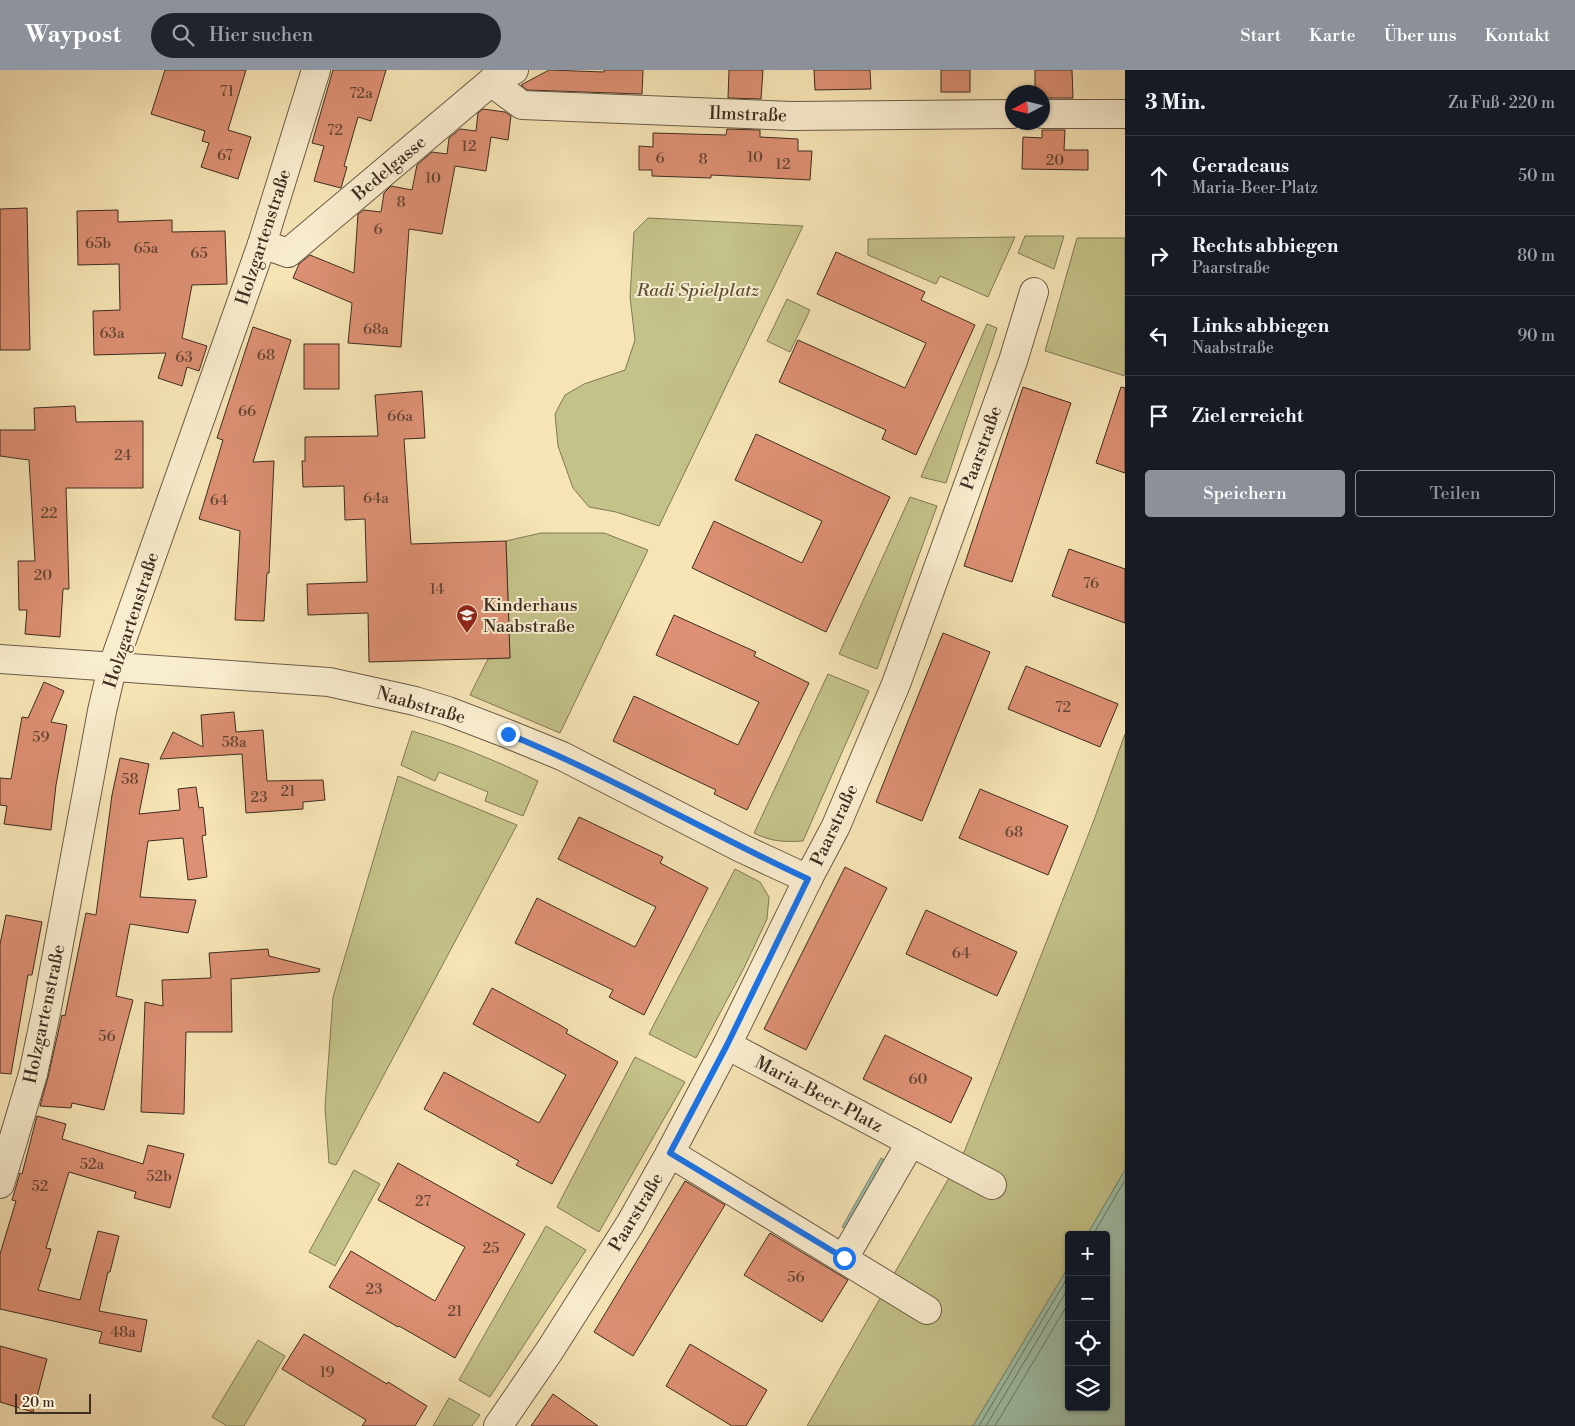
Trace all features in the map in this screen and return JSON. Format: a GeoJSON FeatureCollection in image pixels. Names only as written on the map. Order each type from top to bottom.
{"type":"FeatureCollection","features":[{"type":"Feature","properties":{"kind":"street","name":"Holzgartenstraße"},"geometry":{"type":"LineString","coordinates":[[0,1184],[33,1074],[102,711],[112,668],[262,244],[316,70]]}},
{"type":"Feature","properties":{"kind":"street","name":"Bedelgasse"},"geometry":{"type":"LineString","coordinates":[[262,244],[288,253],[503,76]]}},
{"type":"Feature","properties":{"kind":"street","name":"Ilmstraße"},"geometry":{"type":"LineString","coordinates":[[503,76],[522,105],[792,116],[1005,114]]}},
{"type":"Feature","properties":{"kind":"street"},"geometry":{"type":"LineString","coordinates":[[1050,114],[1125,114]]}},
{"type":"Feature","properties":{"kind":"street","name":"Paarstraße"},"geometry":{"type":"LineString","coordinates":[[498,1426],[550,1350],[630,1224],[670,1153],[727,1045],[836,826],[896,684],[1013,362],[1034,292]]}},
{"type":"Feature","properties":{"kind":"street","name":"Naabstraße"},"geometry":{"type":"LineString","coordinates":[[0,659],[329,682],[383,693],[432,706],[562,756],[741,848],[808,879]]}},
{"type":"Feature","properties":{"kind":"street","name":"Maria-Beer-Platz"},"geometry":{"type":"LineString","coordinates":[[727,1045],[992,1185]]}},
{"type":"Feature","properties":{"kind":"street"},"geometry":{"type":"LineString","coordinates":[[844,1258],[911,1142]]}},
{"type":"Feature","properties":{"kind":"street"},"geometry":{"type":"LineString","coordinates":[[670,1153],[927,1310]]}},
{"type":"Feature","properties":{"kind":"green space","name":"Radi Spielplatz"},"geometry":{"type":"Polygon","coordinates":[[[648,218],[803,226],[659,526],[616,512],[589,507],[573,488],[558,446],[555,414],[565,395],[584,384],[625,370],[635,340],[630,297],[634,232],[648,218]]]}},
{"type":"Feature","properties":{"kind":"green space"},"geometry":{"type":"Polygon","coordinates":[[[1025,236],[1064,236],[1054,269],[1018,253],[1025,236]]]}},
{"type":"Feature","properties":{"kind":"green space"},"geometry":{"type":"Polygon","coordinates":[[[1015,237],[988,297],[940,276],[936,284],[868,255],[868,239],[1015,237]]]}},
{"type":"Feature","properties":{"kind":"green space"},"geometry":{"type":"Polygon","coordinates":[[[1077,238],[1125,238],[1125,376],[1045,351],[1077,238]]]}},
{"type":"Feature","properties":{"kind":"green space"},"geometry":{"type":"Polygon","coordinates":[[[787,299],[810,310],[790,352],[767,341],[787,299]]]}},
{"type":"Feature","properties":{"kind":"green space"},"geometry":{"type":"Polygon","coordinates":[[[987,324],[997,328],[946,483],[921,477],[987,324]]]}},
{"type":"Feature","properties":{"kind":"green space"},"geometry":{"type":"Polygon","coordinates":[[[910,497],[937,506],[877,669],[839,654],[910,497]]]}},
{"type":"Feature","properties":{"kind":"green space"},"geometry":{"type":"Polygon","coordinates":[[[541,533],[604,533],[648,550],[560,733],[470,695],[488,659],[510,658],[506,541],[541,533]]]}},
{"type":"Feature","properties":{"kind":"green space"},"geometry":{"type":"Polygon","coordinates":[[[828,674],[869,691],[803,841],[778,841],[760,836],[754,833],[828,674]]]}},
{"type":"Feature","properties":{"kind":"green space"},"geometry":{"type":"Polygon","coordinates":[[[412,731],[476,753],[538,781],[523,816],[485,801],[488,792],[439,772],[435,781],[401,765],[412,731]]]}},
{"type":"Feature","properties":{"kind":"green space"},"geometry":{"type":"Polygon","coordinates":[[[1125,734],[1125,1170],[1089,1231],[1065,1231],[1065,1273],[973,1426],[807,1426],[965,1150],[1094,820],[1125,734]]]}},
{"type":"Feature","properties":{"kind":"green space"},"geometry":{"type":"Polygon","coordinates":[[[398,776],[517,825],[336,1165],[329,1163],[325,1107],[333,997],[398,776]]]}},
{"type":"Feature","properties":{"kind":"green space"},"geometry":{"type":"Polygon","coordinates":[[[735,869],[760,882],[769,897],[767,919],[744,968],[696,1058],[649,1034],[735,869]]]}},
{"type":"Feature","properties":{"kind":"green space"},"geometry":{"type":"Polygon","coordinates":[[[635,1057],[685,1082],[599,1232],[557,1207],[635,1057]]]}},
{"type":"Feature","properties":{"kind":"green space"},"geometry":{"type":"Polygon","coordinates":[[[354,1170],[380,1184],[335,1266],[309,1252],[354,1170]]]}},
{"type":"Feature","properties":{"kind":"green space"},"geometry":{"type":"Polygon","coordinates":[[[546,1226],[586,1250],[490,1397],[459,1380],[546,1226]]]}},
{"type":"Feature","properties":{"kind":"green space"},"geometry":{"type":"Polygon","coordinates":[[[258,1340],[285,1356],[244,1426],[227,1426],[212,1417],[258,1340]]]}},
{"type":"Feature","properties":{"kind":"green space"},"geometry":{"type":"Polygon","coordinates":[[[449,1398],[480,1415],[472,1426],[433,1426],[449,1398]]]}},
{"type":"Feature","properties":{"kind":"water"},"geometry":{"type":"Polygon","coordinates":[[[881,1158],[886,1161],[847,1229],[842,1227],[881,1158]]]}},
{"type":"Feature","properties":{"kind":"water"},"geometry":{"type":"Polygon","coordinates":[[[1125,1170],[1125,1426],[973,1426],[1065,1273],[1065,1411],[1110,1411],[1110,1231],[1089,1231],[1125,1170]]]}},
{"type":"Feature","properties":{"kind":"building"},"geometry":{"type":"Polygon","coordinates":[[[165,70],[246,70],[228,130],[251,137],[238,179],[201,167],[209,143],[202,141],[205,131],[151,114],[165,70]]]}},
{"type":"Feature","properties":{"kind":"building"},"geometry":{"type":"Polygon","coordinates":[[[333,70],[386,70],[371,121],[358,117],[344,166],[347,167],[341,188],[314,181],[324,146],[312,143],[333,70]]]}},
{"type":"Feature","properties":{"kind":"building"},"geometry":{"type":"Polygon","coordinates":[[[549,70],[604,72],[604,70],[643,70],[642,94],[527,90],[521,85],[549,70]]]}},
{"type":"Feature","properties":{"kind":"building"},"geometry":{"type":"Polygon","coordinates":[[[729,70],[763,70],[761,99],[728,98],[729,70]]]}},
{"type":"Feature","properties":{"kind":"building"},"geometry":{"type":"Polygon","coordinates":[[[814,70],[870,70],[871,89],[815,90],[814,70]]]}},
{"type":"Feature","properties":{"kind":"building"},"geometry":{"type":"Polygon","coordinates":[[[941,70],[970,70],[970,92],[941,92],[941,70]]]}},
{"type":"Feature","properties":{"kind":"building"},"geometry":{"type":"Polygon","coordinates":[[[1035,70],[1072,70],[1073,98],[1050,98],[1050,85],[1035,85],[1035,70]]]}},
{"type":"Feature","properties":{"kind":"building"},"geometry":{"type":"Polygon","coordinates":[[[483,109],[505,112],[511,116],[508,140],[491,137],[486,171],[455,166],[442,234],[409,229],[401,347],[348,343],[352,303],[293,278],[299,264],[310,255],[354,273],[358,214],[364,210],[381,212],[384,193],[391,186],[412,190],[417,165],[432,152],[447,154],[449,138],[460,129],[476,131],[478,113],[483,109]]]}},
{"type":"Feature","properties":{"kind":"building"},"geometry":{"type":"Polygon","coordinates":[[[727,129],[760,130],[760,137],[798,139],[798,151],[812,151],[810,180],[711,175],[711,178],[652,176],[652,170],[639,170],[639,146],[653,147],[653,133],[726,135],[727,129]]]}},
{"type":"Feature","properties":{"kind":"building"},"geometry":{"type":"Polygon","coordinates":[[[1042,130],[1065,130],[1064,150],[1088,150],[1088,170],[1022,169],[1023,137],[1042,138],[1042,130]]]}},
{"type":"Feature","properties":{"kind":"building"},"geometry":{"type":"Polygon","coordinates":[[[27,208],[30,350],[0,350],[0,209],[27,208]]]}},
{"type":"Feature","properties":{"kind":"building"},"geometry":{"type":"Polygon","coordinates":[[[118,210],[118,222],[172,220],[172,232],[225,231],[227,284],[192,285],[182,338],[207,346],[199,371],[187,367],[182,386],[158,378],[166,353],[94,355],[93,311],[120,310],[119,264],[78,265],[77,211],[118,210]]]}},
{"type":"Feature","properties":{"kind":"building"},"geometry":{"type":"Polygon","coordinates":[[[836,252],[925,292],[921,300],[975,325],[916,455],[882,439],[886,430],[779,382],[798,340],[905,388],[926,343],[817,294],[836,252]]]}},
{"type":"Feature","properties":{"kind":"building"},"geometry":{"type":"Polygon","coordinates":[[[253,327],[291,340],[253,462],[274,461],[269,573],[267,573],[264,621],[235,620],[240,531],[199,519],[223,440],[217,438],[253,327]]]}},
{"type":"Feature","properties":{"kind":"building"},"geometry":{"type":"Polygon","coordinates":[[[304,344],[339,344],[339,389],[304,389],[304,344]]]}},
{"type":"Feature","properties":{"kind":"building"},"geometry":{"type":"Polygon","coordinates":[[[1023,387],[1071,403],[1012,582],[964,566],[1023,387]]]}},
{"type":"Feature","properties":{"kind":"building"},"geometry":{"type":"Polygon","coordinates":[[[1121,387],[1125,388],[1125,473],[1096,463],[1121,387]]]}},
{"type":"Feature","properties":{"kind":"building"},"geometry":{"type":"Polygon","coordinates":[[[422,391],[425,438],[404,439],[411,544],[506,541],[510,658],[369,662],[368,613],[308,615],[307,584],[367,582],[365,519],[345,520],[344,486],[303,487],[302,461],[305,461],[305,437],[378,436],[375,395],[422,391]]]}},
{"type":"Feature","properties":{"kind":"building"},"geometry":{"type":"Polygon","coordinates":[[[75,406],[76,422],[143,421],[143,488],[66,488],[69,589],[63,589],[60,637],[25,634],[27,610],[19,610],[18,561],[35,561],[29,460],[0,456],[0,430],[35,430],[34,408],[75,406]]]}},
{"type":"Feature","properties":{"kind":"building"},"geometry":{"type":"Polygon","coordinates":[[[756,434],[890,497],[826,632],[692,568],[714,521],[802,563],[822,521],[735,480],[756,434]]]}},
{"type":"Feature","properties":{"kind":"building"},"geometry":{"type":"Polygon","coordinates":[[[1069,549],[1125,569],[1125,623],[1052,596],[1069,549]]]}},
{"type":"Feature","properties":{"kind":"building"},"geometry":{"type":"Polygon","coordinates":[[[674,615],[756,652],[754,656],[809,683],[747,810],[714,794],[716,790],[613,741],[634,696],[738,745],[759,702],[656,655],[674,615]]]}},
{"type":"Feature","properties":{"kind":"building"},"geometry":{"type":"Polygon","coordinates":[[[943,633],[990,652],[922,821],[876,802],[943,633]]]}},
{"type":"Feature","properties":{"kind":"building"},"geometry":{"type":"Polygon","coordinates":[[[1026,666],[1118,704],[1100,747],[1008,709],[1026,666]]]}},
{"type":"Feature","properties":{"kind":"building"},"geometry":{"type":"Polygon","coordinates":[[[44,682],[64,691],[51,722],[67,725],[56,785],[51,830],[4,824],[7,806],[0,805],[0,778],[11,779],[22,717],[28,718],[44,682]]]}},
{"type":"Feature","properties":{"kind":"building"},"geometry":{"type":"Polygon","coordinates":[[[234,712],[236,732],[263,730],[267,781],[323,780],[325,800],[303,802],[303,809],[246,813],[242,754],[160,759],[173,732],[203,747],[201,715],[234,712]]]}},
{"type":"Feature","properties":{"kind":"building"},"geometry":{"type":"Polygon","coordinates":[[[120,758],[149,764],[139,814],[180,810],[178,789],[196,787],[199,808],[203,807],[206,835],[202,836],[207,877],[188,880],[183,838],[148,841],[140,897],[196,900],[188,933],[130,924],[116,996],[133,1000],[104,1110],[72,1103],[71,1108],[40,1106],[62,1015],[65,1016],[86,913],[96,915],[112,795],[120,758]]]}},
{"type":"Feature","properties":{"kind":"building"},"geometry":{"type":"Polygon","coordinates":[[[980,789],[1068,826],[1048,875],[959,838],[980,789]]]}},
{"type":"Feature","properties":{"kind":"building"},"geometry":{"type":"Polygon","coordinates":[[[579,817],[663,857],[660,863],[708,888],[644,1015],[609,997],[613,990],[515,943],[537,898],[635,947],[656,907],[558,859],[579,817]]]}},
{"type":"Feature","properties":{"kind":"building"},"geometry":{"type":"Polygon","coordinates":[[[845,867],[887,888],[806,1050],[764,1029],[845,867]]]}},
{"type":"Feature","properties":{"kind":"building"},"geometry":{"type":"Polygon","coordinates":[[[926,910],[1017,952],[997,996],[906,954],[926,910]]]}},
{"type":"Feature","properties":{"kind":"building"},"geometry":{"type":"Polygon","coordinates":[[[6,915],[42,922],[32,975],[28,975],[11,1074],[0,1073],[0,944],[6,915]]]}},
{"type":"Feature","properties":{"kind":"building"},"geometry":{"type":"Polygon","coordinates":[[[268,949],[269,956],[320,969],[319,972],[231,979],[232,1032],[186,1032],[184,1114],[141,1112],[145,1002],[163,1006],[162,980],[211,978],[209,953],[268,949]]]}},
{"type":"Feature","properties":{"kind":"building"},"geometry":{"type":"Polygon","coordinates":[[[492,988],[560,1025],[568,1030],[566,1033],[618,1062],[552,1184],[516,1165],[519,1161],[424,1109],[444,1072],[539,1123],[566,1075],[473,1024],[492,988]]]}},
{"type":"Feature","properties":{"kind":"building"},"geometry":{"type":"Polygon","coordinates":[[[885,1035],[972,1078],[951,1123],[863,1079],[885,1035]]]}},
{"type":"Feature","properties":{"kind":"building"},"geometry":{"type":"Polygon","coordinates":[[[37,1116],[66,1124],[62,1139],[143,1164],[148,1145],[184,1154],[170,1208],[134,1198],[136,1192],[69,1172],[46,1248],[51,1249],[38,1290],[80,1300],[98,1231],[119,1236],[99,1311],[147,1320],[141,1352],[99,1343],[102,1332],[0,1309],[0,1254],[16,1201],[12,1200],[20,1173],[22,1174],[37,1116]]]}},
{"type":"Feature","properties":{"kind":"building"},"geometry":{"type":"Polygon","coordinates":[[[398,1163],[525,1234],[455,1358],[329,1287],[351,1251],[435,1301],[465,1247],[378,1200],[398,1163]]]}},
{"type":"Feature","properties":{"kind":"building"},"geometry":{"type":"Polygon","coordinates":[[[685,1181],[725,1205],[633,1356],[594,1332],[685,1181]]]}},
{"type":"Feature","properties":{"kind":"building"},"geometry":{"type":"Polygon","coordinates":[[[770,1233],[848,1280],[822,1322],[744,1275],[770,1233]]]}},
{"type":"Feature","properties":{"kind":"building"},"geometry":{"type":"Polygon","coordinates":[[[304,1334],[427,1406],[415,1426],[362,1426],[366,1420],[282,1369],[304,1334]]]}},
{"type":"Feature","properties":{"kind":"building"},"geometry":{"type":"Polygon","coordinates":[[[690,1344],[767,1390],[746,1426],[732,1426],[666,1386],[690,1344]]]}},
{"type":"Feature","properties":{"kind":"building"},"geometry":{"type":"Polygon","coordinates":[[[0,1346],[47,1359],[33,1412],[0,1402],[0,1346]]]}},
{"type":"Feature","properties":{"kind":"building"},"geometry":{"type":"Polygon","coordinates":[[[553,1394],[598,1426],[531,1426],[553,1394]]]}},
{"type":"Feature","properties":{"kind":"place","name":"Kinderhaus Naabstraße"},"geometry":{"type":"Point","coordinates":[467,634]}},
{"type":"Feature","properties":{"kind":"route"},"geometry":{"type":"LineString","coordinates":[[508,734],[562,756],[741,848],[808,879],[711,1078],[670,1153],[844,1258]]}}]}
